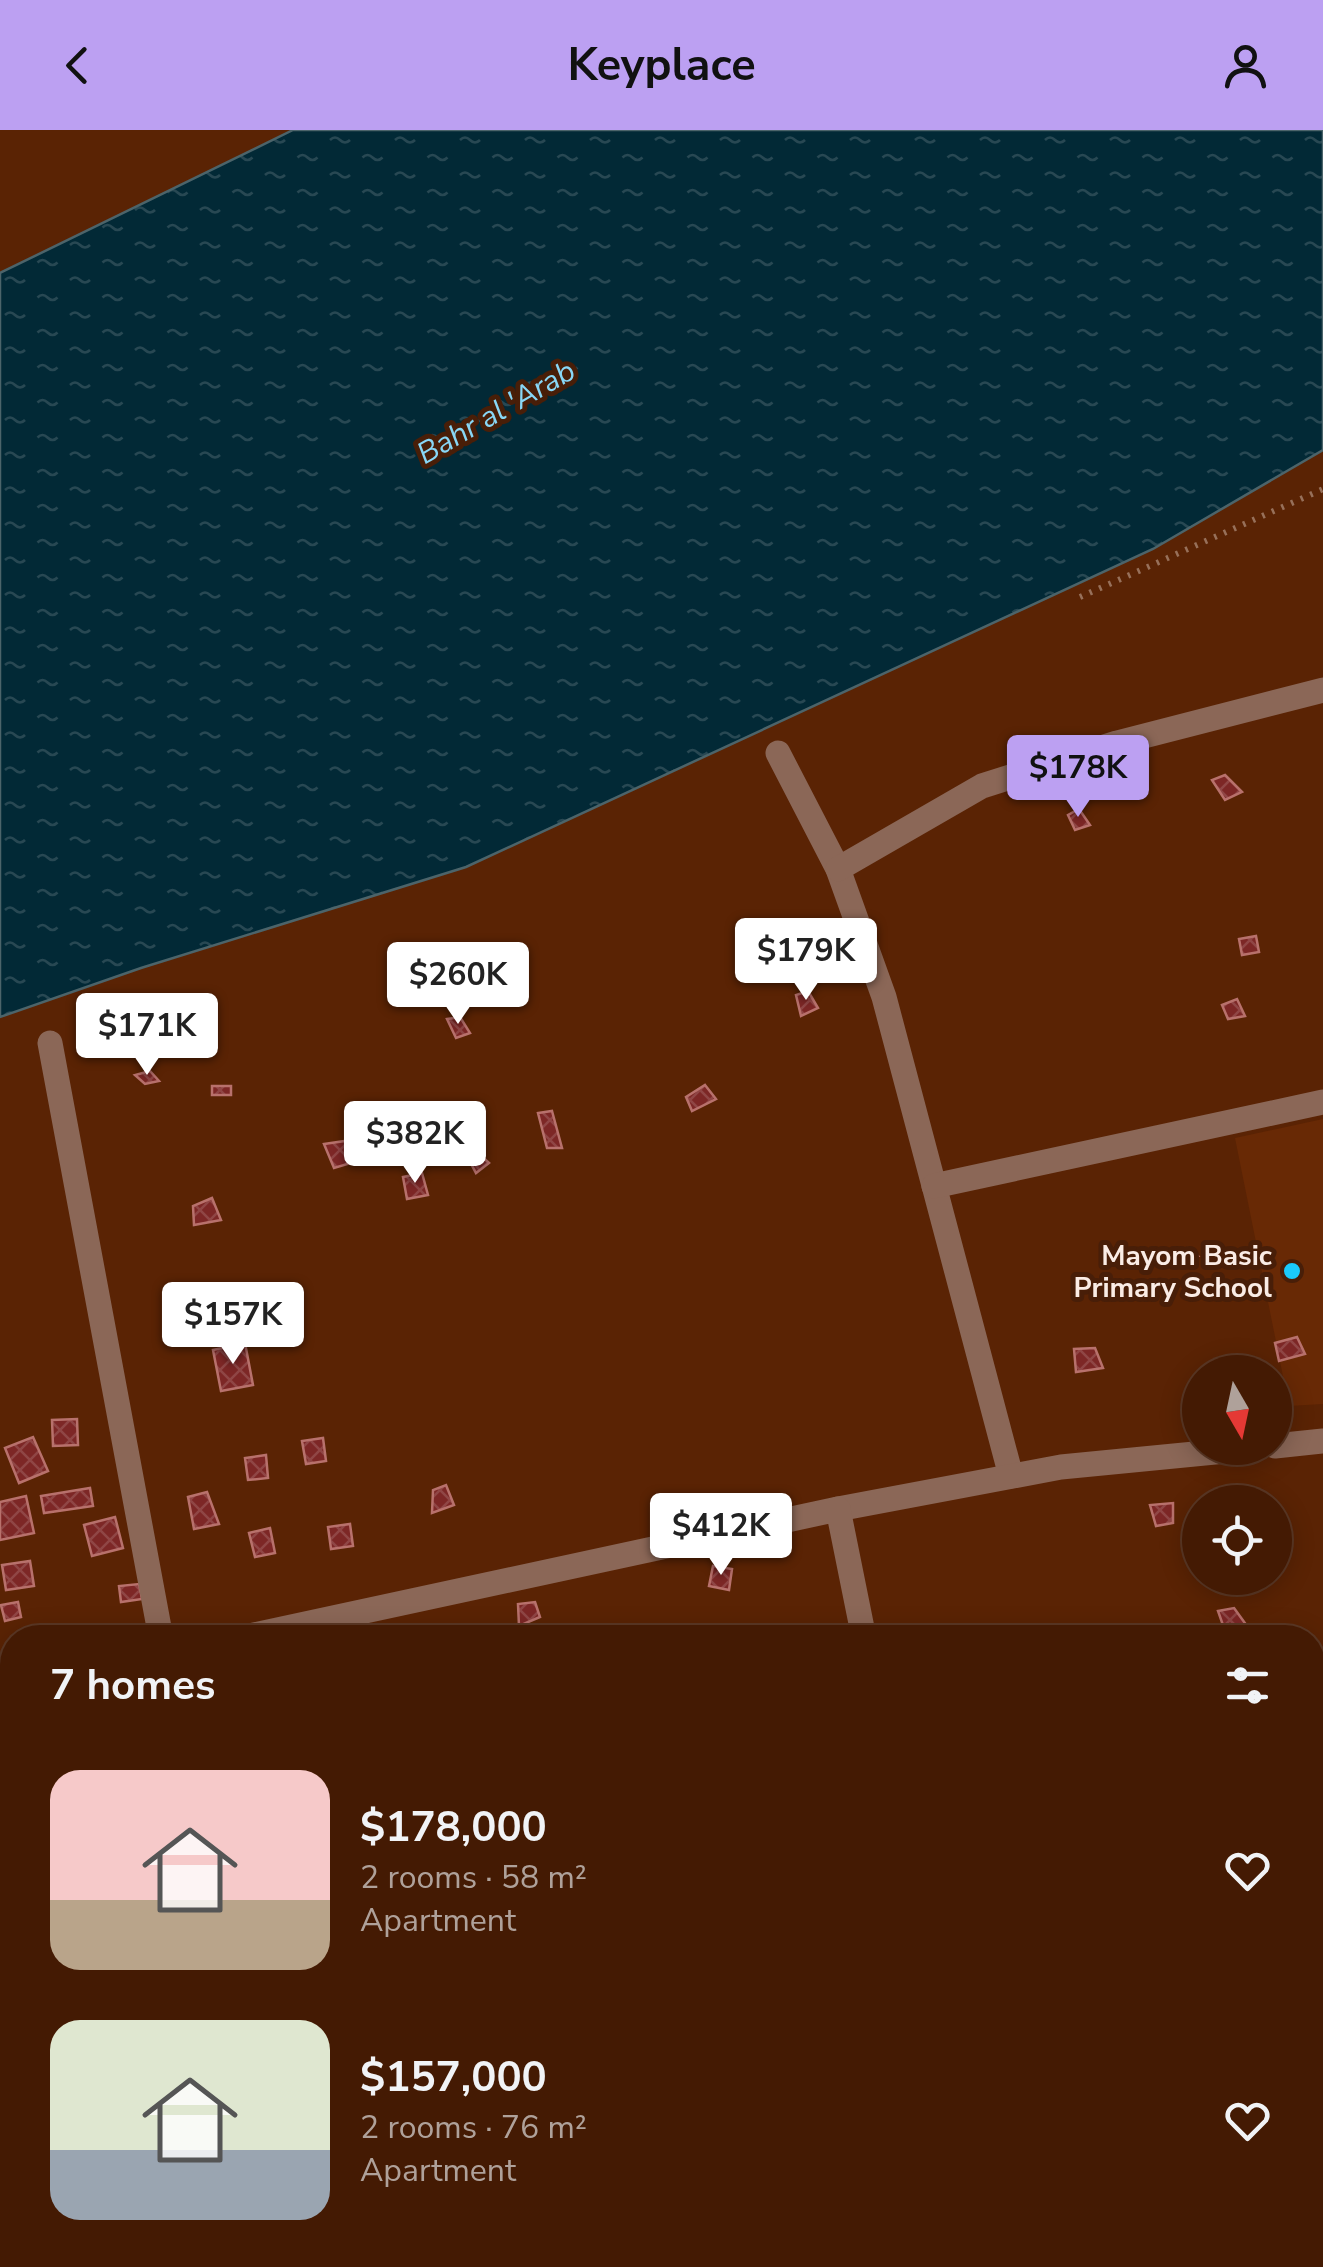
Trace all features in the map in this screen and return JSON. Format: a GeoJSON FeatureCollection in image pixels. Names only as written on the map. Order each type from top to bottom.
{"type":"FeatureCollection","features":[{"type":"Feature","properties":{"kind":"street"},"geometry":{"type":"LineString","coordinates":[[838,869],[982,786],[1116,743],[1323,690]]}},
{"type":"Feature","properties":{"kind":"street"},"geometry":{"type":"LineString","coordinates":[[778,753],[838,869],[884,998],[1011,1476]]}},
{"type":"Feature","properties":{"kind":"street"},"geometry":{"type":"LineString","coordinates":[[50,1043],[159,1625]]}},
{"type":"Feature","properties":{"kind":"street"},"geometry":{"type":"LineString","coordinates":[[934,1186],[1323,1102]]}},
{"type":"Feature","properties":{"kind":"street"},"geometry":{"type":"LineString","coordinates":[[1292,1444],[1323,1441]]}},
{"type":"Feature","properties":{"kind":"street"},"geometry":{"type":"LineString","coordinates":[[300,1625],[838,1509],[1061,1467],[1182,1455]]}},
{"type":"Feature","properties":{"kind":"street"},"geometry":{"type":"LineString","coordinates":[[838,1509],[861,1625]]}},
{"type":"Feature","properties":{"kind":"path"},"geometry":{"type":"LineString","coordinates":[[1080,597],[1323,489]]}},
{"type":"Feature","properties":{"kind":"shaded area","name":"Mayom Basic Primary School"},"geometry":{"type":"Polygon","coordinates":[[[1323,1119],[1323,1404],[1292,1406],[1292,1355],[1279,1355],[1235,1138],[1323,1119]]]}},
{"type":"Feature","properties":{"kind":"water","name":"Bahr al 'Arab"},"geometry":{"type":"Polygon","coordinates":[[[293,130],[1323,130],[1323,450],[1153,549],[466,867],[141,968],[0,1017],[0,273],[293,130]]]}},
{"type":"Feature","properties":{"kind":"building"},"geometry":{"type":"Polygon","coordinates":[[[1225,775],[1242,792],[1225,800],[1212,780],[1225,775]]]}},
{"type":"Feature","properties":{"kind":"building"},"geometry":{"type":"Polygon","coordinates":[[[1079,809],[1090,825],[1075,830],[1068,815],[1079,809]]]}},
{"type":"Feature","properties":{"kind":"building"},"geometry":{"type":"Polygon","coordinates":[[[1256,936],[1259,952],[1242,955],[1239,939],[1256,936]]]}},
{"type":"Feature","properties":{"kind":"building"},"geometry":{"type":"Polygon","coordinates":[[[808,991],[818,1008],[801,1016],[796,995],[808,991]]]}},
{"type":"Feature","properties":{"kind":"building"},"geometry":{"type":"Polygon","coordinates":[[[1237,999],[1245,1016],[1228,1019],[1222,1005],[1237,999]]]}},
{"type":"Feature","properties":{"kind":"building"},"geometry":{"type":"Polygon","coordinates":[[[460,1017],[470,1033],[456,1038],[447,1019],[460,1017]]]}},
{"type":"Feature","properties":{"kind":"building"},"geometry":{"type":"Polygon","coordinates":[[[150,1071],[159,1081],[145,1084],[135,1075],[150,1071]]]}},
{"type":"Feature","properties":{"kind":"building"},"geometry":{"type":"Polygon","coordinates":[[[705,1085],[716,1099],[692,1111],[686,1097],[705,1085]]]}},
{"type":"Feature","properties":{"kind":"building"},"geometry":{"type":"Polygon","coordinates":[[[212,1086],[231,1086],[231,1095],[212,1095],[212,1086]]]}},
{"type":"Feature","properties":{"kind":"building"},"geometry":{"type":"Polygon","coordinates":[[[552,1111],[562,1148],[547,1148],[538,1113],[552,1111]]]}},
{"type":"Feature","properties":{"kind":"building"},"geometry":{"type":"Polygon","coordinates":[[[345,1141],[351,1163],[334,1168],[324,1144],[345,1141]]]}},
{"type":"Feature","properties":{"kind":"building"},"geometry":{"type":"Polygon","coordinates":[[[477,1152],[489,1163],[476,1173],[469,1160],[477,1152]]]}},
{"type":"Feature","properties":{"kind":"building"},"geometry":{"type":"Polygon","coordinates":[[[422,1173],[428,1195],[407,1199],[403,1177],[422,1173]]]}},
{"type":"Feature","properties":{"kind":"building"},"geometry":{"type":"Polygon","coordinates":[[[212,1198],[221,1220],[194,1225],[193,1206],[212,1198]]]}},
{"type":"Feature","properties":{"kind":"building"},"geometry":{"type":"Polygon","coordinates":[[[1188,1248],[1198,1256],[1175,1265],[1174,1250],[1188,1248]]]}},
{"type":"Feature","properties":{"kind":"building"},"geometry":{"type":"Polygon","coordinates":[[[1297,1337],[1305,1354],[1292,1358],[1278,1355],[1275,1343],[1297,1337]]]}},
{"type":"Feature","properties":{"kind":"building"},"geometry":{"type":"Polygon","coordinates":[[[245,1343],[253,1385],[221,1391],[213,1350],[245,1343]]]}},
{"type":"Feature","properties":{"kind":"building"},"geometry":{"type":"Polygon","coordinates":[[[1095,1348],[1103,1368],[1076,1372],[1074,1349],[1095,1348]]]}},
{"type":"Feature","properties":{"kind":"building"},"geometry":{"type":"Polygon","coordinates":[[[77,1419],[78,1445],[53,1446],[52,1420],[77,1419]]]}},
{"type":"Feature","properties":{"kind":"building"},"geometry":{"type":"Polygon","coordinates":[[[33,1437],[48,1471],[19,1483],[5,1448],[33,1437]]]}},
{"type":"Feature","properties":{"kind":"building"},"geometry":{"type":"Polygon","coordinates":[[[323,1438],[326,1461],[306,1464],[302,1441],[323,1438]]]}},
{"type":"Feature","properties":{"kind":"building"},"geometry":{"type":"Polygon","coordinates":[[[266,1455],[268,1478],[248,1480],[245,1458],[266,1455]]]}},
{"type":"Feature","properties":{"kind":"building"},"geometry":{"type":"Polygon","coordinates":[[[446,1485],[454,1505],[432,1513],[433,1490],[446,1485]]]}},
{"type":"Feature","properties":{"kind":"building"},"geometry":{"type":"Polygon","coordinates":[[[90,1488],[93,1506],[44,1513],[41,1496],[90,1488]]]}},
{"type":"Feature","properties":{"kind":"building"},"geometry":{"type":"Polygon","coordinates":[[[207,1492],[219,1524],[194,1529],[188,1497],[207,1492]]]}},
{"type":"Feature","properties":{"kind":"building"},"geometry":{"type":"Polygon","coordinates":[[[26,1496],[34,1533],[0,1540],[0,1502],[26,1496]]]}},
{"type":"Feature","properties":{"kind":"building"},"geometry":{"type":"Polygon","coordinates":[[[1173,1503],[1173,1523],[1156,1526],[1150,1505],[1173,1503]]]}},
{"type":"Feature","properties":{"kind":"building"},"geometry":{"type":"Polygon","coordinates":[[[115,1517],[123,1548],[92,1556],[84,1525],[115,1517]]]}},
{"type":"Feature","properties":{"kind":"building"},"geometry":{"type":"Polygon","coordinates":[[[350,1524],[353,1546],[331,1549],[328,1527],[350,1524]]]}},
{"type":"Feature","properties":{"kind":"building"},"geometry":{"type":"Polygon","coordinates":[[[270,1528],[275,1553],[255,1557],[249,1533],[270,1528]]]}},
{"type":"Feature","properties":{"kind":"building"},"geometry":{"type":"Polygon","coordinates":[[[30,1561],[34,1586],[6,1590],[2,1565],[30,1561]]]}},
{"type":"Feature","properties":{"kind":"building"},"geometry":{"type":"Polygon","coordinates":[[[713,1566],[732,1569],[729,1590],[709,1586],[713,1566]]]}},
{"type":"Feature","properties":{"kind":"building"},"geometry":{"type":"Polygon","coordinates":[[[139,1584],[142,1599],[121,1602],[119,1586],[139,1584]]]}},
{"type":"Feature","properties":{"kind":"building"},"geometry":{"type":"Polygon","coordinates":[[[18,1602],[21,1617],[5,1621],[1,1605],[18,1602]]]}},
{"type":"Feature","properties":{"kind":"building"},"geometry":{"type":"Polygon","coordinates":[[[535,1602],[540,1617],[519,1625],[518,1604],[535,1602]]]}},
{"type":"Feature","properties":{"kind":"building"},"geometry":{"type":"Polygon","coordinates":[[[1234,1608],[1246,1625],[1223,1625],[1218,1611],[1234,1608]]]}},
{"type":"Feature","properties":{"kind":"place","name":"Mayom Basic Primary School"},"geometry":{"type":"Point","coordinates":[1292,1271]}}]}
